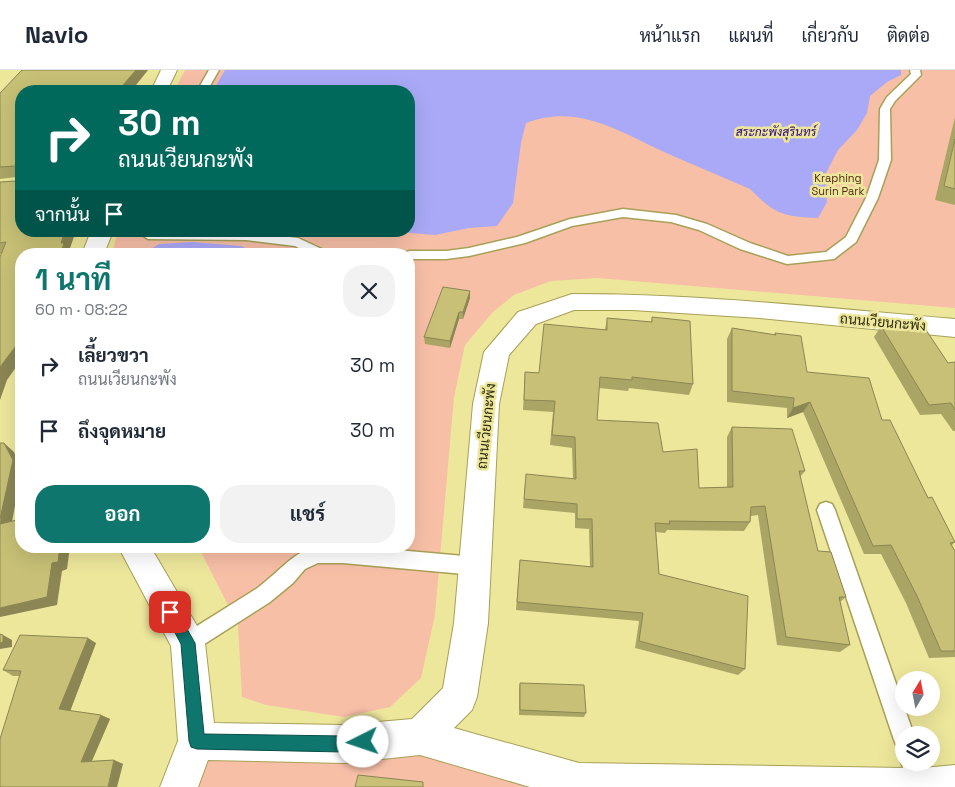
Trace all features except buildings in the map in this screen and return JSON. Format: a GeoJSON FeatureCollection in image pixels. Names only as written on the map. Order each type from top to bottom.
{"type":"FeatureCollection","features":[{"type":"Feature","properties":{"kind":"street"},"geometry":{"type":"LineString","coordinates":[[162,85],[169,70]]}},
{"type":"Feature","properties":{"kind":"street","name":"ถนนเวียนกะพัง"},"geometry":{"type":"LineString","coordinates":[[420,736],[459,697],[471,623],[488,396],[497,352],[527,318],[572,302],[632,302],[760,310],[955,328]]}},
{"type":"Feature","properties":{"kind":"street"},"geometry":{"type":"LineString","coordinates":[[140,553],[188,643],[197,741],[179,787]]}},
{"type":"Feature","properties":{"kind":"street"},"geometry":{"type":"LineString","coordinates":[[197,741],[344,744],[420,736],[579,784],[905,787]]}},
{"type":"Feature","properties":{"kind":"street"},"geometry":{"type":"LineString","coordinates":[[922,787],[955,784]]}},
{"type":"Feature","properties":{"kind":"lane"},"geometry":{"type":"LineString","coordinates":[[205,85],[214,70]]}},
{"type":"Feature","properties":{"kind":"lane"},"geometry":{"type":"LineString","coordinates":[[415,255],[446,255],[469,252],[520,240],[570,223],[623,213],[672,218],[703,227],[745,246],[787,260],[829,256],[851,239],[872,198],[885,160],[885,109],[891,98],[916,75],[915,70]]}},
{"type":"Feature","properties":{"kind":"lane"},"geometry":{"type":"LineString","coordinates":[[255,237],[298,242],[310,248]]}},
{"type":"Feature","properties":{"kind":"lane"},"geometry":{"type":"LineString","coordinates":[[826,510],[900,726]]}},
{"type":"Feature","properties":{"kind":"lane"},"geometry":{"type":"LineString","coordinates":[[188,643],[263,595],[286,577],[298,563],[316,554],[343,554],[475,566]]}},
{"type":"Feature","properties":{"kind":"lane"},"geometry":{"type":"LineString","coordinates":[[916,771],[922,787]]}},
{"type":"Feature","properties":{"kind":"green space","name":"Kraphing Surin Park"},"geometry":{"type":"Polygon","coordinates":[[[185,70],[955,70],[955,308],[597,278],[551,281],[514,295],[493,312],[465,345],[454,397],[435,615],[421,678],[390,707],[344,717],[266,705],[242,697],[238,625],[202,553],[415,553],[415,248],[114,248],[116,237],[415,237],[415,85],[177,85],[185,70]]]}},
{"type":"Feature","properties":{"kind":"green space"},"geometry":{"type":"Polygon","coordinates":[[[420,737],[579,787],[179,787],[197,741],[420,737]]]}},
{"type":"Feature","properties":{"kind":"water","name":"สระกะพังสุรินทร์"},"geometry":{"type":"Polygon","coordinates":[[[225,70],[901,70],[901,75],[887,82],[870,96],[867,113],[857,130],[838,150],[825,175],[827,202],[818,218],[788,215],[780,212],[773,209],[750,189],[602,124],[565,116],[526,123],[521,143],[513,203],[497,226],[469,228],[435,235],[415,233],[415,85],[216,85],[225,70]]]}},
{"type":"Feature","properties":{"kind":"water"},"geometry":{"type":"Polygon","coordinates":[[[192,242],[246,248],[153,248],[159,244],[192,242]]]}},
{"type":"Feature","properties":{"kind":"route"},"geometry":{"type":"LineString","coordinates":[[170,612],[188,643],[197,741],[344,744],[363,742]]}}]}
